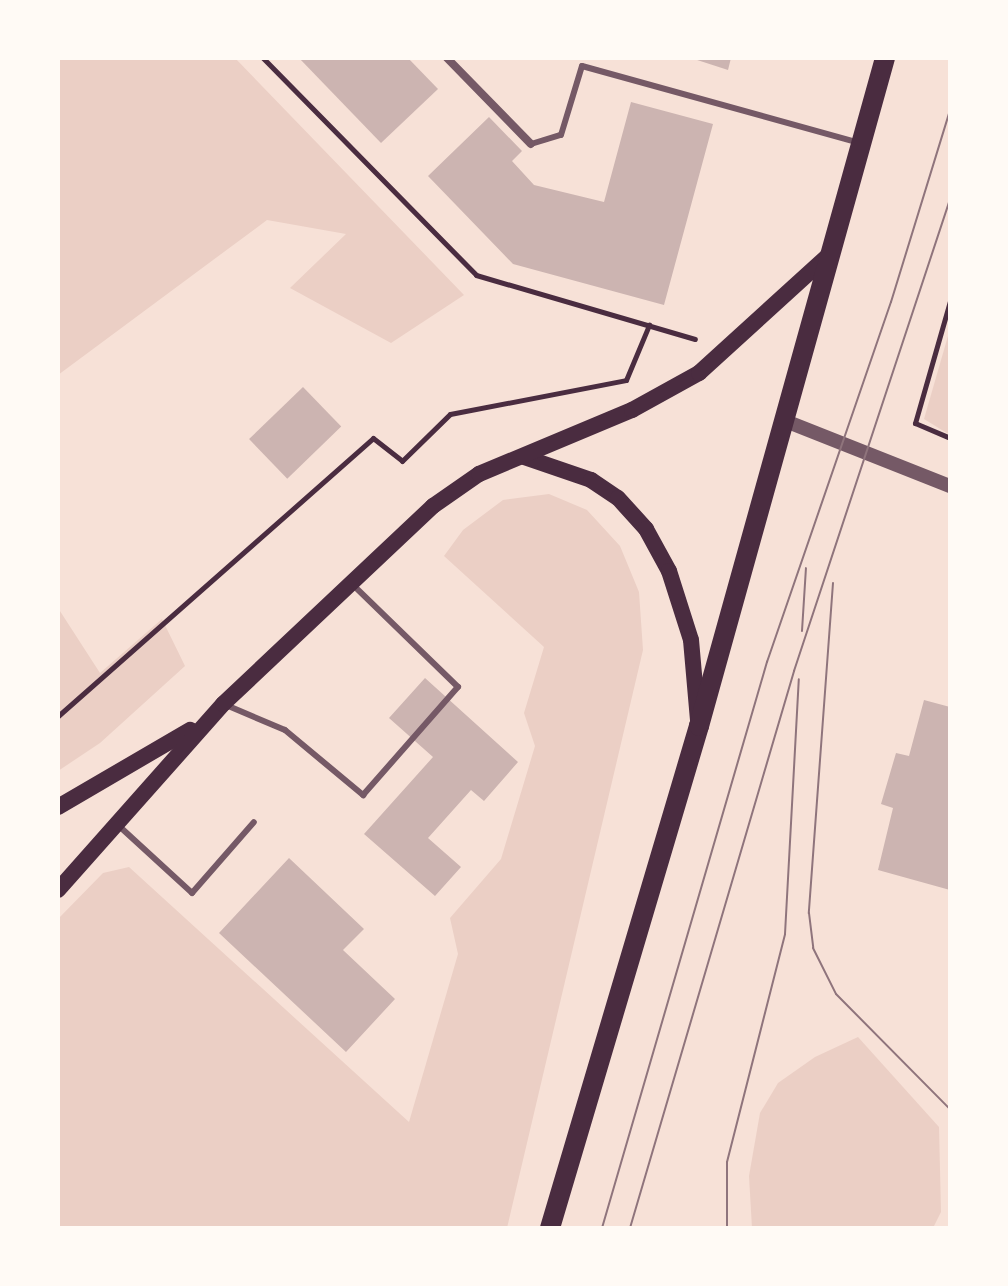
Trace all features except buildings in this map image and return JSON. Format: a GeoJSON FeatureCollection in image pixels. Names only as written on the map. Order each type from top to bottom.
{"type":"FeatureCollection","features":[{"type":"Feature","properties":{"kind":"main road"},"geometry":{"type":"LineString","coordinates":[[550,1228],[699,726],[885,58]]}},
{"type":"Feature","properties":{"kind":"main road"},"geometry":{"type":"LineString","coordinates":[[58,890],[223,704],[433,506],[479,474],[632,410],[699,373],[830,254]]}},
{"type":"Feature","properties":{"kind":"main road"},"geometry":{"type":"LineString","coordinates":[[524,457],[591,480],[618,498],[646,529],[669,571],[691,640],[699,726]]}},
{"type":"Feature","properties":{"kind":"main road"},"geometry":{"type":"LineString","coordinates":[[58,807],[175,742],[223,704]]}},
{"type":"Feature","properties":{"kind":"street"},"geometry":{"type":"LineString","coordinates":[[447,58],[531,144]]}},
{"type":"Feature","properties":{"kind":"street"},"geometry":{"type":"LineString","coordinates":[[783,420],[950,486]]}},
{"type":"Feature","properties":{"kind":"lane"},"geometry":{"type":"LineString","coordinates":[[576,58],[582,66],[860,143]]}},
{"type":"Feature","properties":{"kind":"lane"},"geometry":{"type":"LineString","coordinates":[[531,144],[561,135],[582,66]]}},
{"type":"Feature","properties":{"kind":"lane"},"geometry":{"type":"LineString","coordinates":[[223,704],[285,730],[363,795],[458,687],[350,583]]}},
{"type":"Feature","properties":{"kind":"lane"},"geometry":{"type":"LineString","coordinates":[[116,824],[192,893],[254,822]]}},
{"type":"Feature","properties":{"kind":"path"},"geometry":{"type":"LineString","coordinates":[[263,58],[476,275],[702,341]]}},
{"type":"Feature","properties":{"kind":"path"},"geometry":{"type":"LineString","coordinates":[[950,301],[915,423],[950,438]]}},
{"type":"Feature","properties":{"kind":"path"},"geometry":{"type":"LineString","coordinates":[[58,716],[373,438],[402,461],[450,414],[626,380],[649,325]]}},
{"type":"Feature","properties":{"kind":"shaded area"},"geometry":{"type":"Polygon","coordinates":[[[58,58],[235,58],[464,295],[391,343],[290,288],[346,234],[267,220],[58,375],[58,58]]]}},
{"type":"Feature","properties":{"kind":"shaded area"},"geometry":{"type":"Polygon","coordinates":[[[950,329],[950,435],[924,419],[950,329]]]}},
{"type":"Feature","properties":{"kind":"shaded area"},"geometry":{"type":"Polygon","coordinates":[[[549,494],[587,510],[620,546],[639,592],[643,650],[507,1228],[58,1228],[58,919],[103,873],[129,867],[409,1122],[458,954],[450,918],[501,859],[535,746],[524,713],[544,647],[444,556],[463,530],[503,500],[549,494]]]}},
{"type":"Feature","properties":{"kind":"shaded area"},"geometry":{"type":"Polygon","coordinates":[[[58,608],[100,673],[162,619],[185,666],[100,743],[58,771],[58,608]]]}},
{"type":"Feature","properties":{"kind":"shaded area"},"geometry":{"type":"Polygon","coordinates":[[[858,1037],[939,1127],[941,1212],[933,1228],[752,1228],[749,1176],[760,1113],[778,1083],[815,1057],[858,1037]]]}},
{"type":"Feature","properties":{"kind":"tram line"},"geometry":{"type":"LineString","coordinates":[[602,1228],[767,662],[891,302],[950,110]]}},
{"type":"Feature","properties":{"kind":"tram line"},"geometry":{"type":"LineString","coordinates":[[630,1228],[794,671],[950,198]]}},
{"type":"Feature","properties":{"kind":"tram line"},"geometry":{"type":"LineString","coordinates":[[802,631],[806,568]]}},
{"type":"Feature","properties":{"kind":"tram line"},"geometry":{"type":"LineString","coordinates":[[833,583],[809,913],[813,948],[836,994],[950,1109]]}},
{"type":"Feature","properties":{"kind":"tram line"},"geometry":{"type":"LineString","coordinates":[[727,1228],[727,1162],[785,934],[799,679]]}}]}
